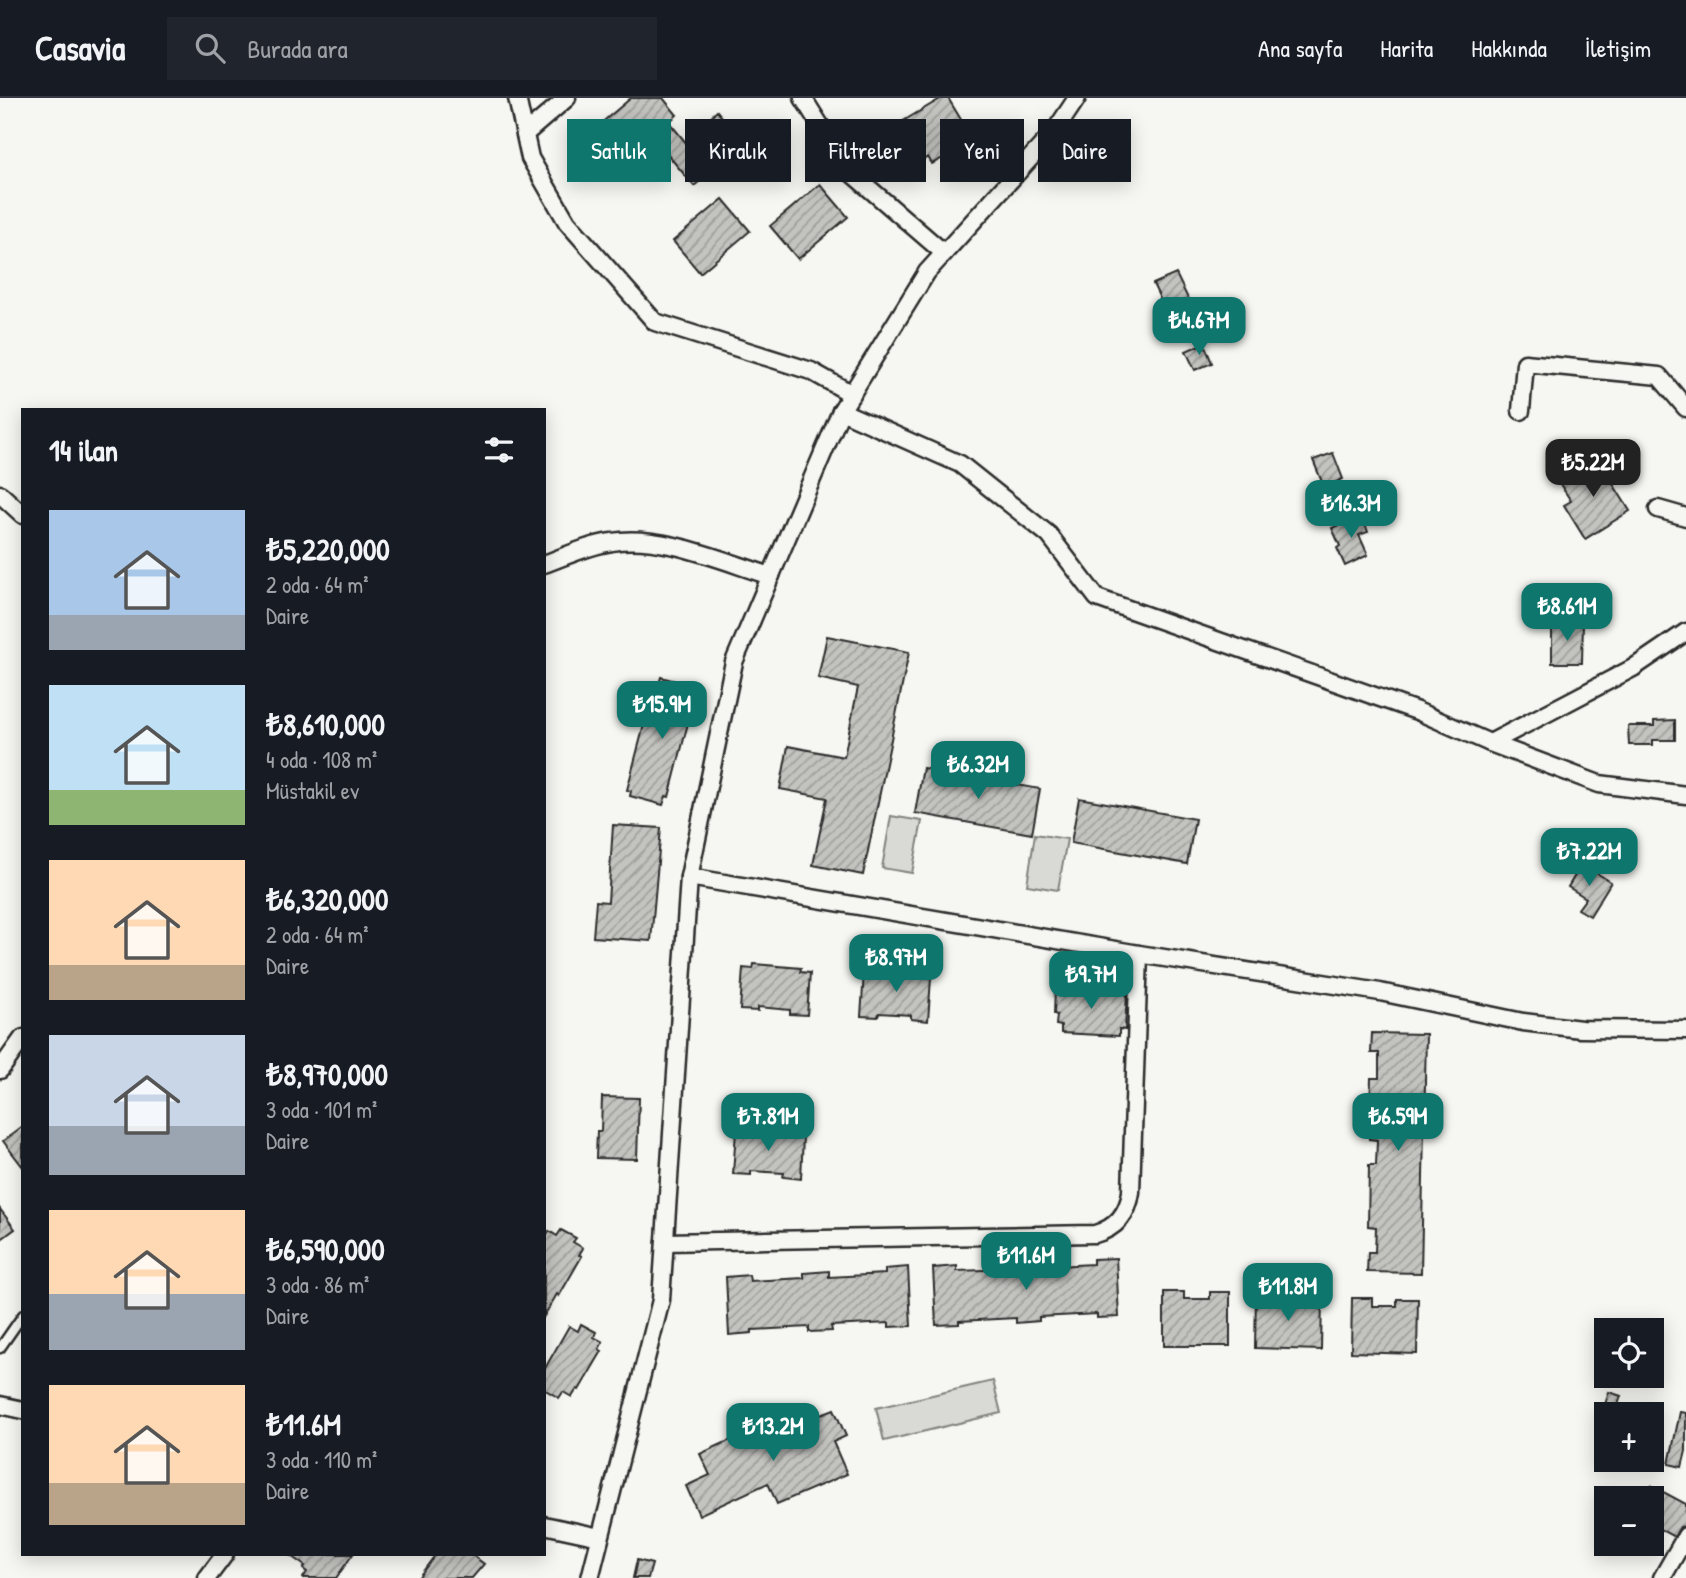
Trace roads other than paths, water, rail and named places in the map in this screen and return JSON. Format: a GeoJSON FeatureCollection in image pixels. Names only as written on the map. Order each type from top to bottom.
{"type":"FeatureCollection","features":[{"type":"Feature","properties":{"kind":"street"},"geometry":{"type":"LineString","coordinates":[[517,98],[530,158],[567,222],[655,322],[811,371],[852,394]]}},
{"type":"Feature","properties":{"kind":"street"},"geometry":{"type":"LineString","coordinates":[[525,134],[567,98]]}},
{"type":"Feature","properties":{"kind":"street"},"geometry":{"type":"LineString","coordinates":[[803,98],[849,171],[944,253]]}},
{"type":"Feature","properties":{"kind":"street"},"geometry":{"type":"LineString","coordinates":[[590,1578],[662,1300],[689,877],[734,662],[841,411],[927,272],[1055,131],[1077,98]]}},
{"type":"Feature","properties":{"kind":"street"},"geometry":{"type":"LineString","coordinates":[[1521,411],[1525,363],[1659,376],[1686,408]]}},
{"type":"Feature","properties":{"kind":"street"},"geometry":{"type":"LineString","coordinates":[[841,411],[960,464],[1049,535],[1097,598],[1416,711],[1490,743],[1599,784],[1686,795]]}},
{"type":"Feature","properties":{"kind":"street"},"geometry":{"type":"LineString","coordinates":[[0,494],[21,513]]}},
{"type":"Feature","properties":{"kind":"street"},"geometry":{"type":"LineString","coordinates":[[1658,509],[1686,517]]}},
{"type":"Feature","properties":{"kind":"street"},"geometry":{"type":"LineString","coordinates":[[546,564],[608,542],[641,540],[671,545],[771,576]]}},
{"type":"Feature","properties":{"kind":"street"},"geometry":{"type":"LineString","coordinates":[[1490,743],[1633,668],[1686,632]]}},
{"type":"Feature","properties":{"kind":"street"},"geometry":{"type":"LineString","coordinates":[[689,877],[1380,992],[1523,1023],[1581,1029],[1686,1030]]}},
{"type":"Feature","properties":{"kind":"street"},"geometry":{"type":"LineString","coordinates":[[665,1242],[1095,1234],[1109,1229],[1122,1218],[1131,1192],[1139,954]]}},
{"type":"Feature","properties":{"kind":"street"},"geometry":{"type":"LineString","coordinates":[[0,1070],[21,1041]]}},
{"type":"Feature","properties":{"kind":"street"},"geometry":{"type":"LineString","coordinates":[[0,1405],[21,1410]]}},
{"type":"Feature","properties":{"kind":"street"},"geometry":{"type":"LineString","coordinates":[[546,1525],[600,1537]]}},
{"type":"Feature","properties":{"kind":"street"},"geometry":{"type":"LineString","coordinates":[[1662,1578],[1684,1543]]}},
{"type":"Feature","properties":{"kind":"street"},"geometry":{"type":"LineString","coordinates":[[207,1578],[224,1556]]}},
{"type":"Feature","properties":{"kind":"lane"},"geometry":{"type":"LineString","coordinates":[[0,1348],[21,1318]]}}]}
